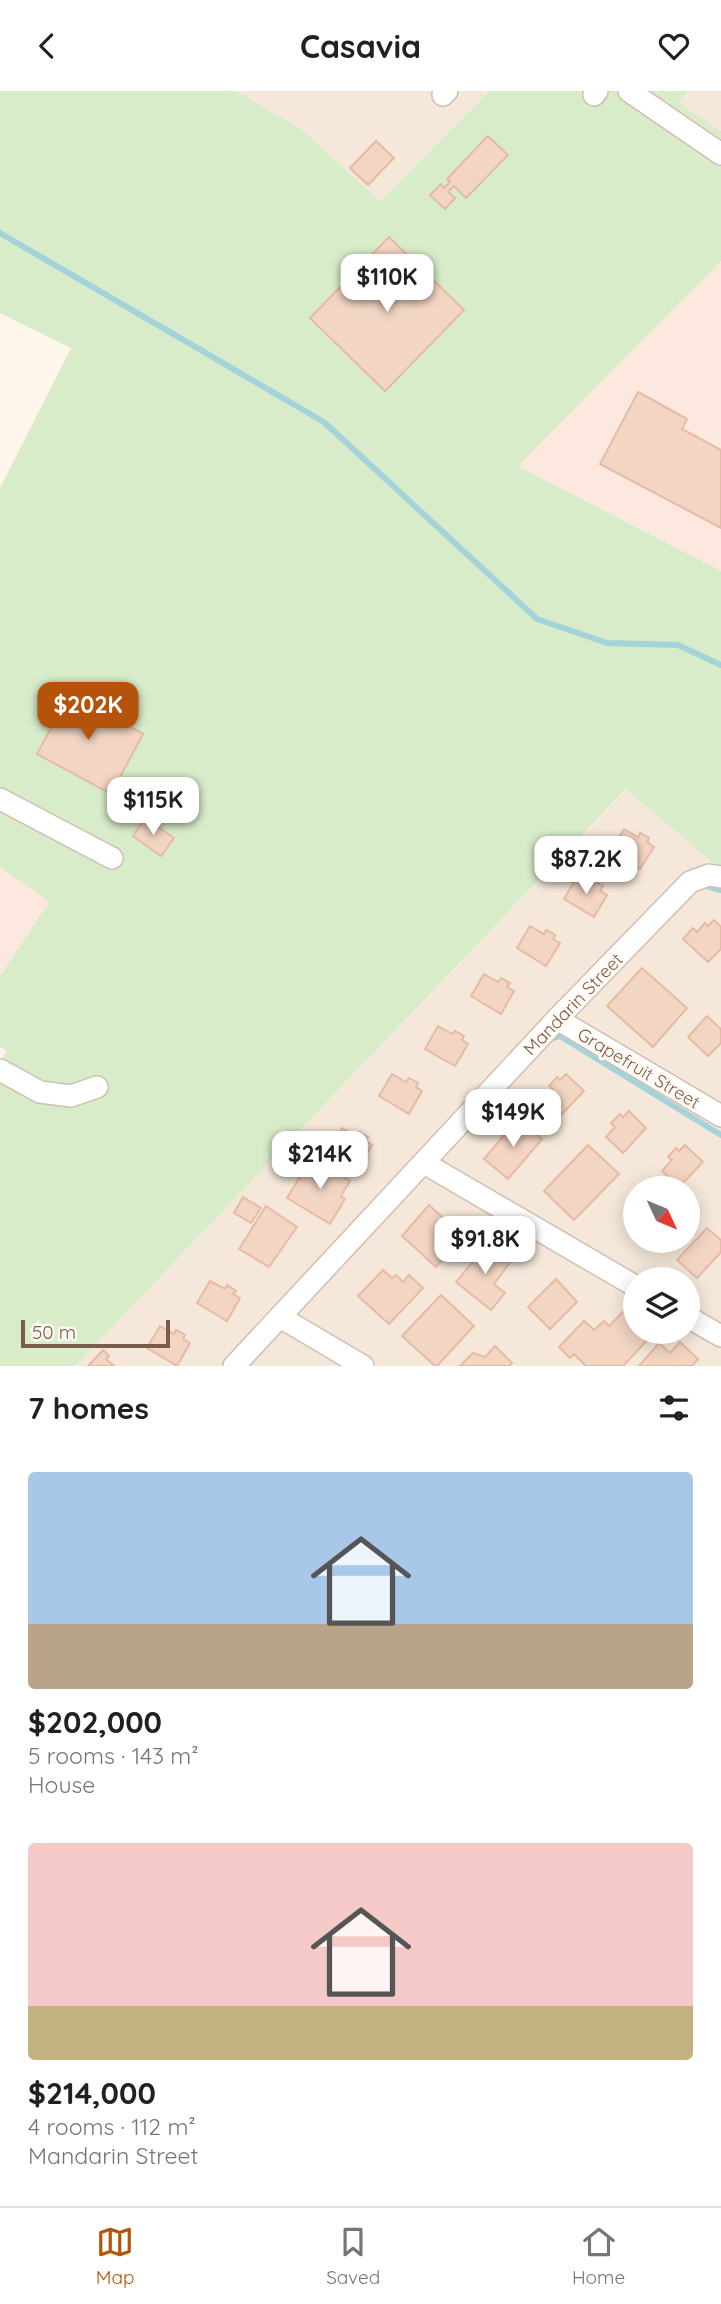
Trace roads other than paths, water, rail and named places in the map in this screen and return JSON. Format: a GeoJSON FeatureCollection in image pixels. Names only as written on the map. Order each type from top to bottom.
{"type":"FeatureCollection","features":[{"type":"Feature","properties":{"kind":"street"},"geometry":{"type":"LineString","coordinates":[[629,91],[721,154]]}},
{"type":"Feature","properties":{"kind":"street"},"geometry":{"type":"LineString","coordinates":[[0,799],[112,858]]}},
{"type":"Feature","properties":{"kind":"street","name":"Mandarin Street"},"geometry":{"type":"LineString","coordinates":[[234,1366],[557,1019],[690,882],[709,875],[721,877]]}},
{"type":"Feature","properties":{"kind":"street","name":"Grapefruit Street"},"geometry":{"type":"LineString","coordinates":[[557,1019],[721,1116]]}},
{"type":"Feature","properties":{"kind":"street"},"geometry":{"type":"LineString","coordinates":[[0,1070],[40,1092],[71,1095],[97,1087]]}},
{"type":"Feature","properties":{"kind":"street"},"geometry":{"type":"LineString","coordinates":[[424,1163],[623,1279]]}},
{"type":"Feature","properties":{"kind":"street"},"geometry":{"type":"LineString","coordinates":[[280,1317],[363,1366]]}},
{"type":"Feature","properties":{"kind":"street"},"geometry":{"type":"LineString","coordinates":[[700,1324],[721,1336]]}},
{"type":"Feature","properties":{"kind":"waterway"},"geometry":{"type":"LineString","coordinates":[[0,233],[324,422],[537,619],[607,643],[678,645],[721,665]]}},
{"type":"Feature","properties":{"kind":"waterway"},"geometry":{"type":"LineString","coordinates":[[706,886],[721,890]]}},
{"type":"Feature","properties":{"kind":"waterway"},"geometry":{"type":"LineString","coordinates":[[549,1039],[560,1036],[721,1135]]}}]}
